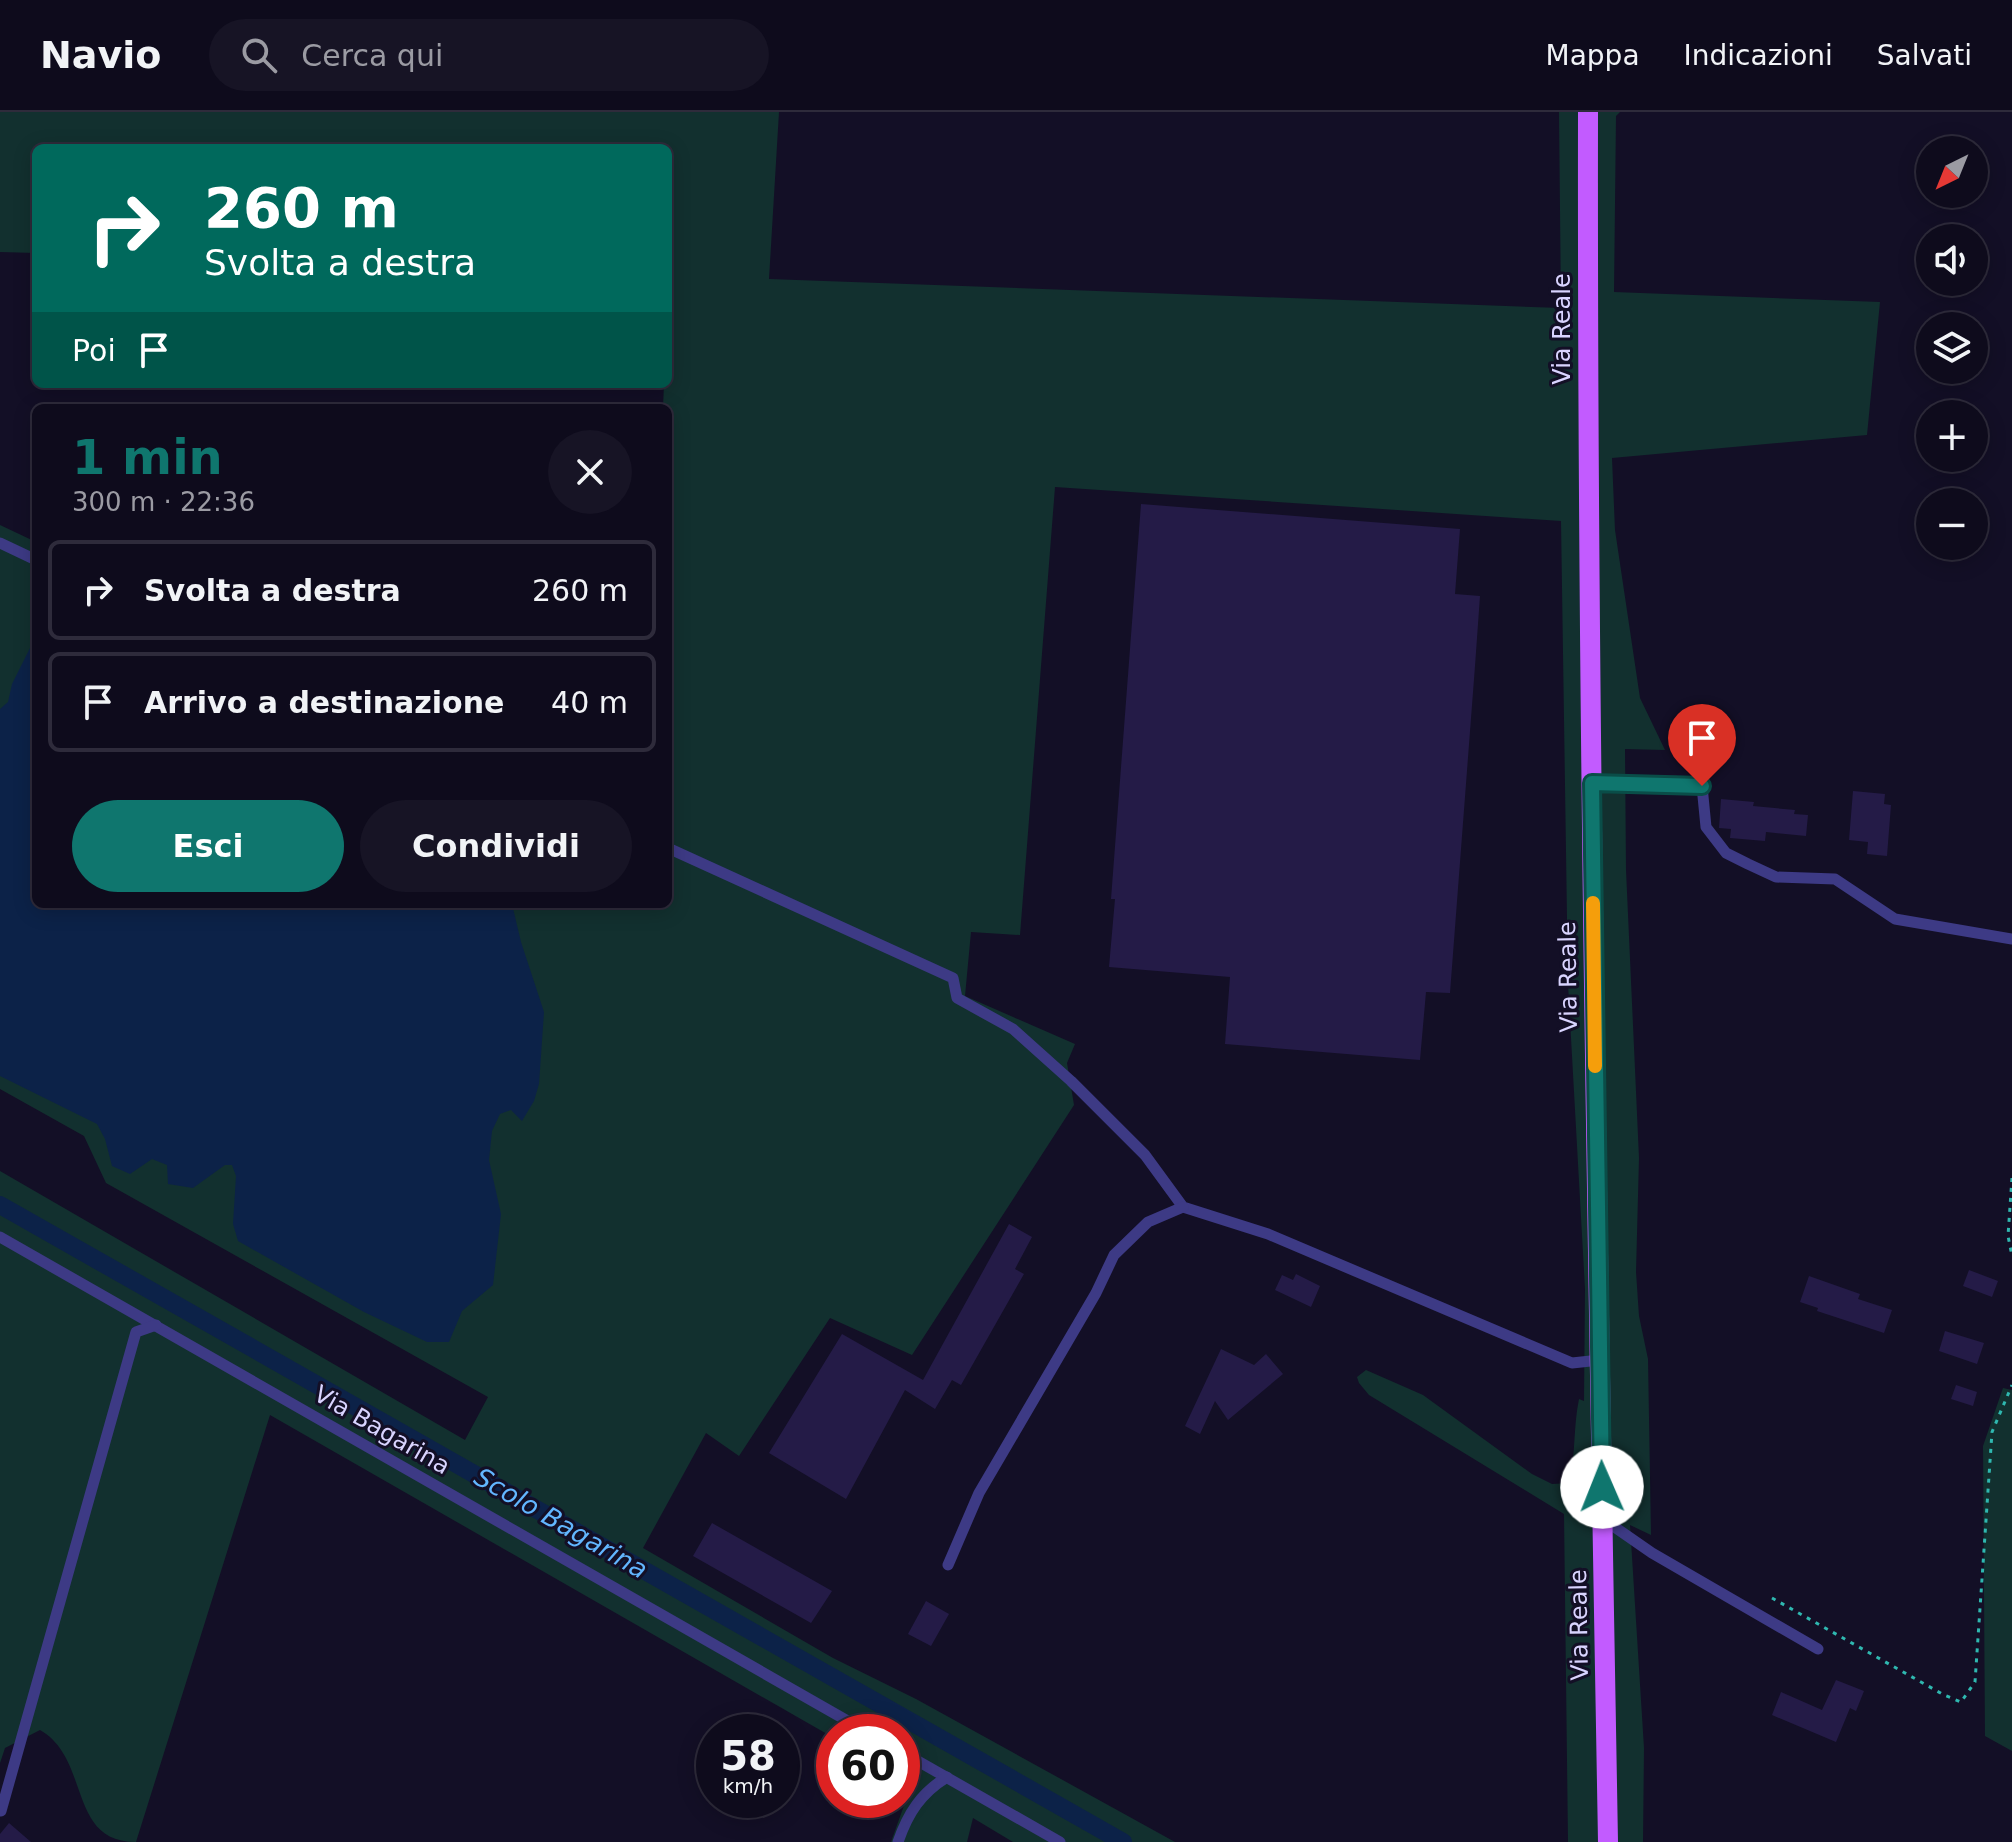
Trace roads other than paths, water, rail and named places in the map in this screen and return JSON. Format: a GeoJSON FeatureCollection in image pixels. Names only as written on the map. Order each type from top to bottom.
{"type":"FeatureCollection","features":[{"type":"Feature","properties":{"kind":"main road","name":"Via Reale"},"geometry":{"type":"LineString","coordinates":[[1588,112],[1587,391],[1608,1842]]}},
{"type":"Feature","properties":{"kind":"lane"},"geometry":{"type":"LineString","coordinates":[[0,543],[32,558]]}},
{"type":"Feature","properties":{"kind":"lane"},"geometry":{"type":"LineString","coordinates":[[1592,783],[1702,786],[1706,827],[1726,853],[1748,864],[1776,877],[1835,879],[1895,919],[2012,939]]}},
{"type":"Feature","properties":{"kind":"lane"},"geometry":{"type":"LineString","coordinates":[[672,850],[953,978],[957,998],[1013,1029],[1071,1081],[1145,1155],[1183,1207],[1268,1234],[1572,1363],[1600,1360]]}},
{"type":"Feature","properties":{"kind":"lane"},"geometry":{"type":"LineString","coordinates":[[948,1565],[979,1493],[1096,1293],[1114,1255],[1148,1222],[1183,1207]]}},
{"type":"Feature","properties":{"kind":"lane","name":"Via Bagarina"},"geometry":{"type":"LineString","coordinates":[[0,1237],[836,1714]]}},
{"type":"Feature","properties":{"kind":"lane"},"geometry":{"type":"LineString","coordinates":[[1,1811],[136,1332],[156,1325]]}},
{"type":"Feature","properties":{"kind":"lane"},"geometry":{"type":"LineString","coordinates":[[1603,1519],[1652,1553],[1818,1649]]}},
{"type":"Feature","properties":{"kind":"lane"},"geometry":{"type":"LineString","coordinates":[[920,1762],[1060,1842]]}},
{"type":"Feature","properties":{"kind":"lane"},"geometry":{"type":"LineString","coordinates":[[898,1842],[926,1790],[947,1777]]}},
{"type":"Feature","properties":{"kind":"water"},"geometry":{"type":"Polygon","coordinates":[[[32,644],[32,908],[513,908],[544,1012],[539,1084],[534,1101],[522,1121],[511,1110],[500,1114],[492,1131],[489,1160],[501,1214],[493,1285],[462,1311],[449,1342],[427,1342],[364,1312],[238,1241],[233,1224],[236,1176],[232,1165],[225,1165],[193,1188],[168,1184],[167,1165],[152,1159],[130,1174],[112,1166],[105,1139],[97,1124],[0,1076],[0,709],[8,702],[12,684],[32,644]]]}},
{"type":"Feature","properties":{"kind":"waterway","name":"Scolo Bagarina"},"geometry":{"type":"LineString","coordinates":[[0,1205],[1123,1842]]}}]}
